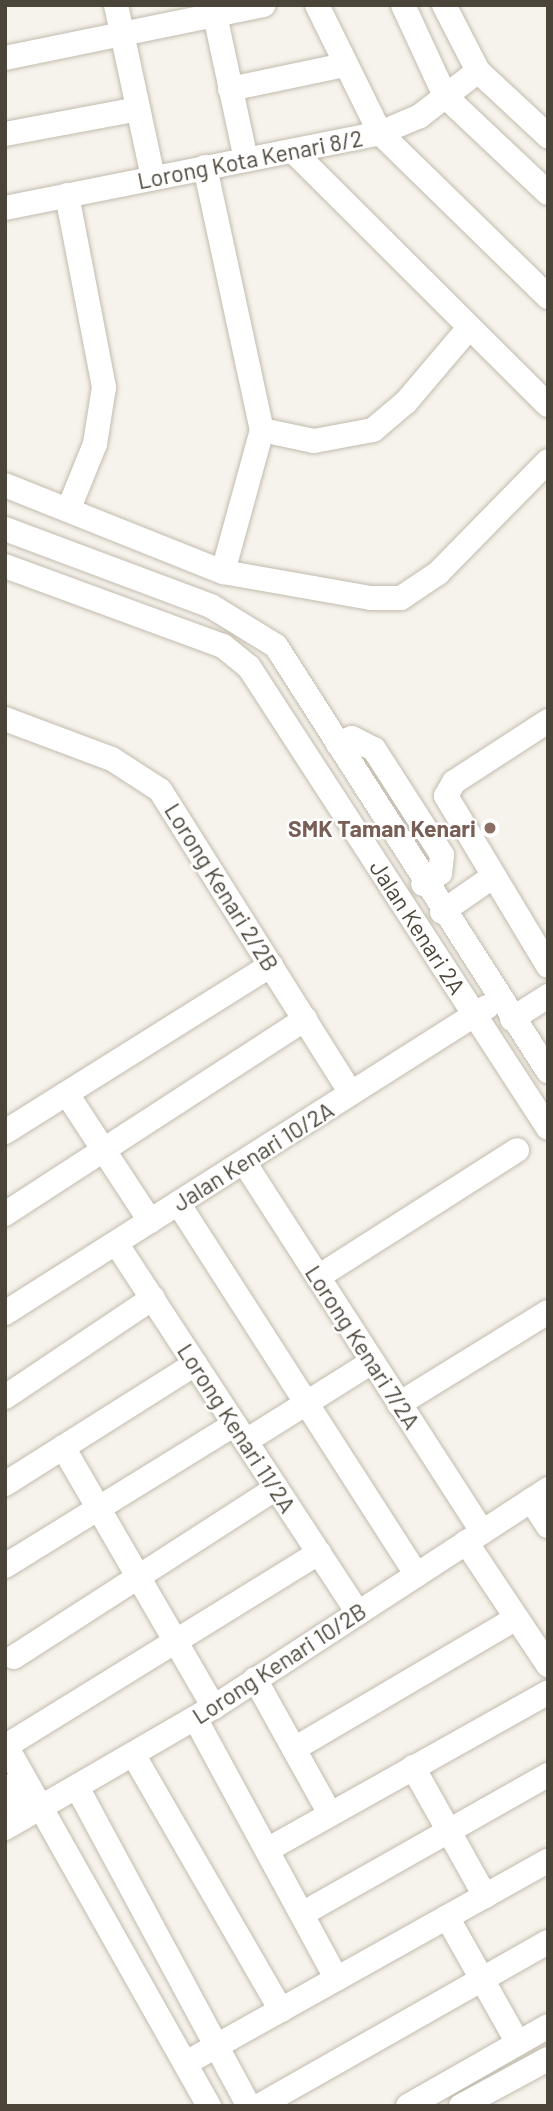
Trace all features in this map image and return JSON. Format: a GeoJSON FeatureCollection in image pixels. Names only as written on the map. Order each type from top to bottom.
{"type":"FeatureCollection","features":[{"type":"Feature","properties":{"kind":"street"},"geometry":{"type":"LineString","coordinates":[[116,5],[153,177]]}},
{"type":"Feature","properties":{"kind":"street"},"geometry":{"type":"LineString","coordinates":[[5,58],[264,5]]}},
{"type":"Feature","properties":{"kind":"street"},"geometry":{"type":"LineString","coordinates":[[317,5],[380,133],[548,297]]}},
{"type":"Feature","properties":{"kind":"street"},"geometry":{"type":"LineString","coordinates":[[403,5],[445,96],[548,193]]}},
{"type":"Feature","properties":{"kind":"street"},"geometry":{"type":"LineString","coordinates":[[444,5],[478,71],[548,136]]}},
{"type":"Feature","properties":{"kind":"street"},"geometry":{"type":"LineString","coordinates":[[215,15],[246,159]]}},
{"type":"Feature","properties":{"kind":"street"},"geometry":{"type":"LineString","coordinates":[[230,89],[345,65]]}},
{"type":"Feature","properties":{"kind":"street","name":"Lorong Kota Kenari 8/2"},"geometry":{"type":"LineString","coordinates":[[5,208],[246,159],[295,153],[380,133],[420,116],[478,71]]}},
{"type":"Feature","properties":{"kind":"street"},"geometry":{"type":"LineString","coordinates":[[5,134],[138,108]]}},
{"type":"Feature","properties":{"kind":"street"},"geometry":{"type":"LineString","coordinates":[[295,153],[467,330],[548,405]]}},
{"type":"Feature","properties":{"kind":"street"},"geometry":{"type":"LineString","coordinates":[[205,167],[262,430],[223,572]]}},
{"type":"Feature","properties":{"kind":"street"},"geometry":{"type":"LineString","coordinates":[[67,195],[104,387],[95,444],[69,508]]}},
{"type":"Feature","properties":{"kind":"street"},"geometry":{"type":"LineString","coordinates":[[262,430],[314,441],[373,430],[406,402],[467,330]]}},
{"type":"Feature","properties":{"kind":"street"},"geometry":{"type":"LineString","coordinates":[[5,485],[69,508],[223,572],[371,598],[401,598],[438,573],[548,461]]}},
{"type":"Feature","properties":{"kind":"street","name":"Jalan Kenari 2A"},"geometry":{"type":"LineString","coordinates":[[5,529],[259,630],[276,646],[423,884],[548,1071]]}},
{"type":"Feature","properties":{"kind":"street"},"geometry":{"type":"LineString","coordinates":[[43,581],[56,548]]}},
{"type":"Feature","properties":{"kind":"street","name":"Jalan Kenari 2A"},"geometry":{"type":"LineString","coordinates":[[5,566],[223,646],[249,667],[548,1128]]}},
{"type":"Feature","properties":{"kind":"street","name":"Lorong Kenari 2/2B"},"geometry":{"type":"LineString","coordinates":[[5,719],[112,759],[160,790],[351,1093]]}},
{"type":"Feature","properties":{"kind":"street"},"geometry":{"type":"LineString","coordinates":[[548,721],[449,787],[448,808],[548,966]]}},
{"type":"Feature","properties":{"kind":"street"},"geometry":{"type":"LineString","coordinates":[[442,912],[491,878]]}},
{"type":"Feature","properties":{"kind":"street"},"geometry":{"type":"LineString","coordinates":[[5,1132],[271,965]]}},
{"type":"Feature","properties":{"kind":"street","name":"Jalan Kenari 10/2A"},"geometry":{"type":"LineString","coordinates":[[5,1313],[475,1015],[548,996]]}},
{"type":"Feature","properties":{"kind":"street"},"geometry":{"type":"LineString","coordinates":[[5,1214],[305,1019]]}},
{"type":"Feature","properties":{"kind":"street"},"geometry":{"type":"LineString","coordinates":[[67,1094],[150,1221]]}},
{"type":"Feature","properties":{"kind":"street"},"geometry":{"type":"LineString","coordinates":[[318,1277],[517,1150]]}},
{"type":"Feature","properties":{"kind":"street","name":"Lorong Kenari 7/2A"},"geometry":{"type":"LineString","coordinates":[[244,1162],[399,1404],[516,1618],[548,1665]]}},
{"type":"Feature","properties":{"kind":"street"},"geometry":{"type":"LineString","coordinates":[[178,1203],[416,1575]]}},
{"type":"Feature","properties":{"kind":"street","name":"Lorong Kenari 11/2A"},"geometry":{"type":"LineString","coordinates":[[117,1243],[358,1613]]}},
{"type":"Feature","properties":{"kind":"street"},"geometry":{"type":"LineString","coordinates":[[5,1397],[153,1298]]}},
{"type":"Feature","properties":{"kind":"street"},"geometry":{"type":"LineString","coordinates":[[399,1404],[548,1312]]}},
{"type":"Feature","properties":{"kind":"street"},"geometry":{"type":"LineString","coordinates":[[5,1566],[99,1508],[241,1433],[305,1404],[372,1362]]}},
{"type":"Feature","properties":{"kind":"street"},"geometry":{"type":"LineString","coordinates":[[5,1484],[195,1364]]}},
{"type":"Feature","properties":{"kind":"street"},"geometry":{"type":"LineString","coordinates":[[63,1447],[176,1641],[204,1712],[267,1850],[337,1979]]}},
{"type":"Feature","properties":{"kind":"street"},"geometry":{"type":"LineString","coordinates":[[14,1657],[276,1488]]}},
{"type":"Feature","properties":{"kind":"street"},"geometry":{"type":"LineString","coordinates":[[539,1495],[548,1527]]}},
{"type":"Feature","properties":{"kind":"street","name":"Lorong Kenari 10/2B"},"geometry":{"type":"LineString","coordinates":[[24,1817],[204,1712],[539,1495]]}},
{"type":"Feature","properties":{"kind":"street"},"geometry":{"type":"LineString","coordinates":[[24,1817],[6,1745],[319,1553]]}},
{"type":"Feature","properties":{"kind":"street"},"geometry":{"type":"LineString","coordinates":[[294,1749],[516,1618]]}},
{"type":"Feature","properties":{"kind":"street"},"geometry":{"type":"LineString","coordinates":[[256,1679],[330,1814]]}},
{"type":"Feature","properties":{"kind":"street"},"geometry":{"type":"LineString","coordinates":[[267,1850],[548,1692]]}},
{"type":"Feature","properties":{"kind":"street"},"geometry":{"type":"LineString","coordinates":[[133,1754],[281,2010]]}},
{"type":"Feature","properties":{"kind":"street"},"geometry":{"type":"LineString","coordinates":[[413,1768],[485,1896]]}},
{"type":"Feature","properties":{"kind":"street"},"geometry":{"type":"LineString","coordinates":[[302,1914],[548,1775]]}},
{"type":"Feature","properties":{"kind":"street"},"geometry":{"type":"LineString","coordinates":[[5,1786],[186,2063],[209,2106]]}},
{"type":"Feature","properties":{"kind":"street"},"geometry":{"type":"LineString","coordinates":[[77,1787],[249,2106]]}},
{"type":"Feature","properties":{"kind":"street"},"geometry":{"type":"LineString","coordinates":[[186,2063],[548,1861]]}},
{"type":"Feature","properties":{"kind":"street"},"geometry":{"type":"LineString","coordinates":[[447,1917],[518,2043]]}},
{"type":"Feature","properties":{"kind":"street"},"geometry":{"type":"LineString","coordinates":[[259,2106],[548,1942]]}},
{"type":"Feature","properties":{"kind":"street"},"geometry":{"type":"LineString","coordinates":[[408,2106],[548,2026]]}},
{"type":"Feature","properties":{"kind":"street"},"geometry":{"type":"LineString","coordinates":[[470,2104],[548,2059]]}},
{"type":"Feature","properties":{"kind":"place","name":"SMK Taman Kenari"},"geometry":{"type":"Point","coordinates":[490,828]}}]}
